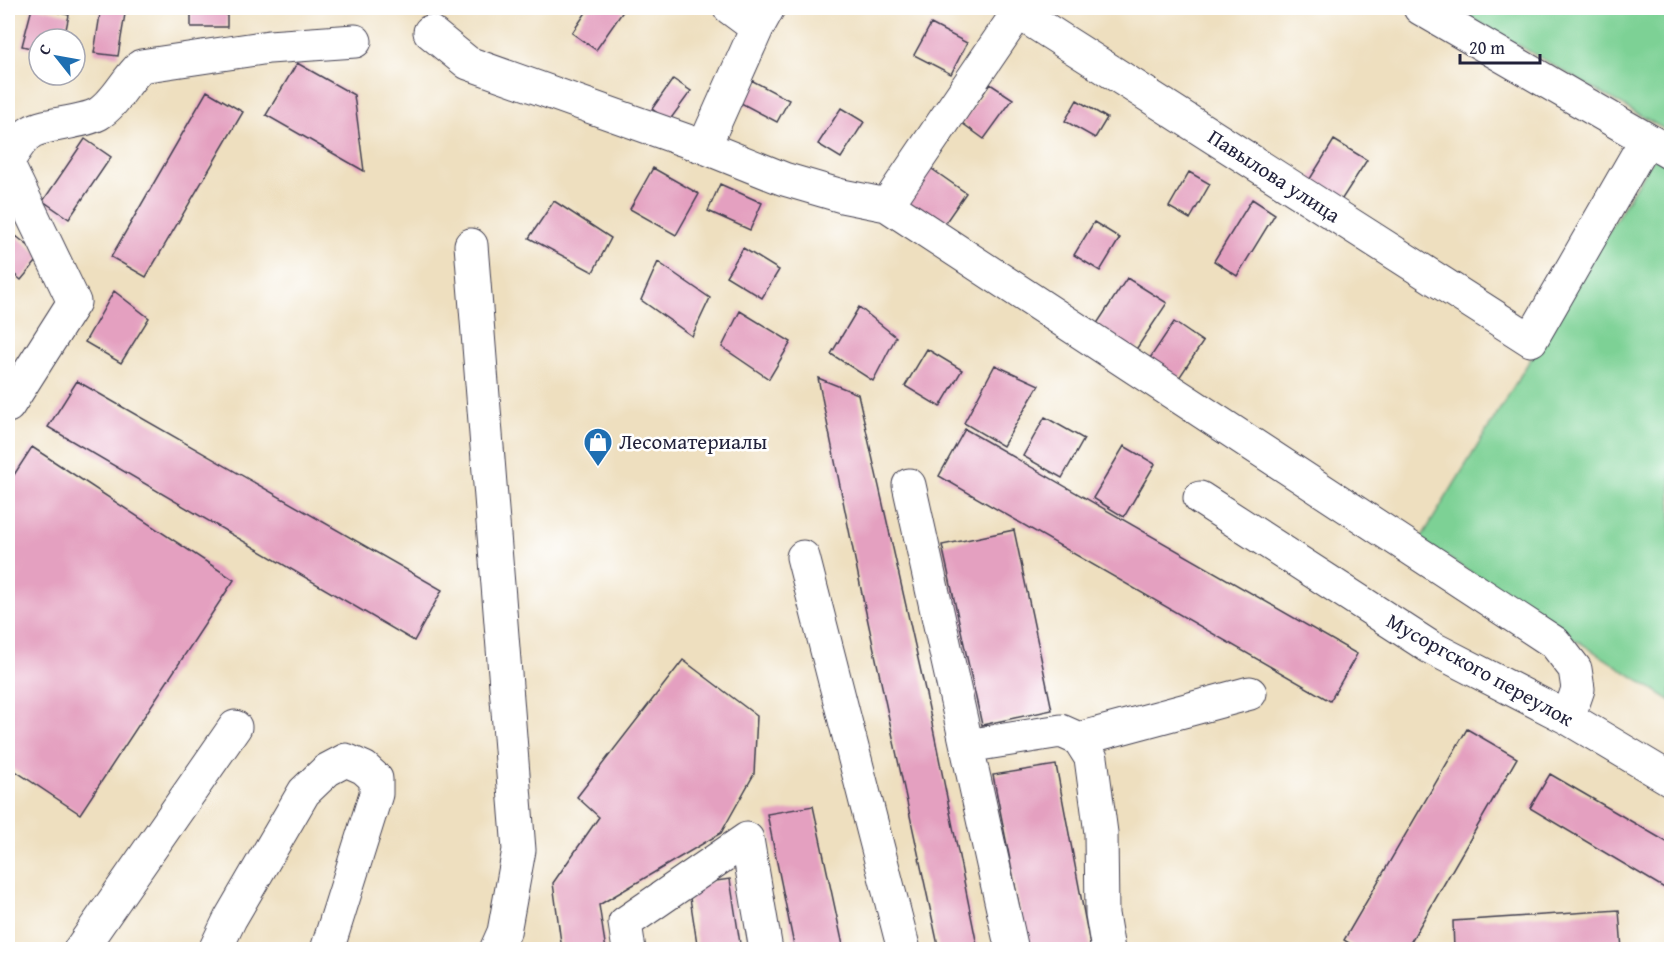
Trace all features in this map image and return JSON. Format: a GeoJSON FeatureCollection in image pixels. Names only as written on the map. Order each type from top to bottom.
{"type":"FeatureCollection","features":[{"type":"Feature","properties":{"kind":"street"},"geometry":{"type":"LineString","coordinates":[[704,147],[762,18],[730,8]]}},
{"type":"Feature","properties":{"kind":"street"},"geometry":{"type":"LineString","coordinates":[[1420,8],[1659,147]]}},
{"type":"Feature","properties":{"kind":"street"},"geometry":{"type":"LineString","coordinates":[[887,205],[1019,10]]}},
{"type":"Feature","properties":{"kind":"street","name":"Павылова улица"},"geometry":{"type":"LineString","coordinates":[[1019,10],[1531,340],[1659,147]]}},
{"type":"Feature","properties":{"kind":"street"},"geometry":{"type":"LineString","coordinates":[[430,32],[468,63],[704,147],[784,179],[842,196],[887,205],[1555,643],[1575,669],[1578,689],[1568,717]]}},
{"type":"Feature","properties":{"kind":"street"},"geometry":{"type":"LineString","coordinates":[[8,405],[74,302],[8,163],[32,131],[95,115],[108,107],[141,66],[269,47],[355,41]]}},
{"type":"Feature","properties":{"kind":"street"},"geometry":{"type":"LineString","coordinates":[[471,245],[519,850],[504,932],[496,950]]}},
{"type":"Feature","properties":{"kind":"street"},"geometry":{"type":"LineString","coordinates":[[909,485],[1012,950]]}},
{"type":"Feature","properties":{"kind":"street","name":"Мусоргского переулок"},"geometry":{"type":"LineString","coordinates":[[1200,498],[1430,647],[1568,717],[1671,780]]}},
{"type":"Feature","properties":{"kind":"street"},"geometry":{"type":"LineString","coordinates":[[803,557],[904,950]]}},
{"type":"Feature","properties":{"kind":"street"},"geometry":{"type":"LineString","coordinates":[[1079,739],[1250,693]]}},
{"type":"Feature","properties":{"kind":"street"},"geometry":{"type":"LineString","coordinates":[[80,950],[235,727]]}},
{"type":"Feature","properties":{"kind":"street"},"geometry":{"type":"LineString","coordinates":[[967,746],[1061,731],[1079,739],[1091,758],[1101,833],[1102,914],[1108,950]]}},
{"type":"Feature","properties":{"kind":"street"},"geometry":{"type":"LineString","coordinates":[[215,950],[230,919],[304,792],[327,770],[346,760],[364,768],[376,779],[376,795],[327,950]]}},
{"type":"Feature","properties":{"kind":"street"},"geometry":{"type":"LineString","coordinates":[[629,950],[625,923],[747,839],[766,950]]}},
{"type":"Feature","properties":{"kind":"green space"},"geometry":{"type":"Polygon","coordinates":[[[1454,8],[1671,8],[1671,701],[1420,540],[1669,132],[1454,8]]]}},
{"type":"Feature","properties":{"kind":"building"},"geometry":{"type":"Polygon","coordinates":[[[32,8],[69,15],[66,27],[27,27],[32,8]]]}},
{"type":"Feature","properties":{"kind":"building"},"geometry":{"type":"Polygon","coordinates":[[[101,8],[126,8],[118,56],[94,53],[101,8]]]}},
{"type":"Feature","properties":{"kind":"building"},"geometry":{"type":"Polygon","coordinates":[[[191,8],[227,8],[227,27],[191,27],[191,8]]]}},
{"type":"Feature","properties":{"kind":"building"},"geometry":{"type":"Polygon","coordinates":[[[589,8],[621,8],[624,10],[596,50],[572,33],[589,8]]]}},
{"type":"Feature","properties":{"kind":"building"},"geometry":{"type":"Polygon","coordinates":[[[931,24],[967,43],[951,74],[914,55],[931,24]]]}},
{"type":"Feature","properties":{"kind":"building"},"geometry":{"type":"Polygon","coordinates":[[[27,27],[27,47],[22,46],[27,27]]]}},
{"type":"Feature","properties":{"kind":"building"},"geometry":{"type":"Polygon","coordinates":[[[297,63],[354,95],[364,171],[266,115],[297,63]]]}},
{"type":"Feature","properties":{"kind":"building"},"geometry":{"type":"Polygon","coordinates":[[[673,79],[691,91],[669,121],[652,109],[673,79]]]}},
{"type":"Feature","properties":{"kind":"building"},"geometry":{"type":"Polygon","coordinates":[[[751,80],[789,100],[777,122],[739,102],[751,80]]]}},
{"type":"Feature","properties":{"kind":"building"},"geometry":{"type":"Polygon","coordinates":[[[990,84],[1013,99],[984,139],[962,123],[990,84]]]}},
{"type":"Feature","properties":{"kind":"building"},"geometry":{"type":"Polygon","coordinates":[[[207,91],[243,112],[146,277],[111,257],[207,91]]]}},
{"type":"Feature","properties":{"kind":"building"},"geometry":{"type":"Polygon","coordinates":[[[1077,100],[1107,118],[1095,138],[1065,121],[1077,100]]]}},
{"type":"Feature","properties":{"kind":"building"},"geometry":{"type":"Polygon","coordinates":[[[841,108],[864,122],[841,158],[818,144],[841,108]]]}},
{"type":"Feature","properties":{"kind":"building"},"geometry":{"type":"Polygon","coordinates":[[[85,139],[111,157],[69,219],[43,201],[85,139]]]}},
{"type":"Feature","properties":{"kind":"building"},"geometry":{"type":"Polygon","coordinates":[[[1334,140],[1367,160],[1340,202],[1308,182],[1334,140]]]}},
{"type":"Feature","properties":{"kind":"building"},"geometry":{"type":"Polygon","coordinates":[[[929,167],[966,193],[941,229],[903,203],[929,167]]]}},
{"type":"Feature","properties":{"kind":"building"},"geometry":{"type":"Polygon","coordinates":[[[653,168],[699,194],[676,235],[630,209],[653,168]]]}},
{"type":"Feature","properties":{"kind":"building"},"geometry":{"type":"Polygon","coordinates":[[[1189,172],[1210,184],[1190,219],[1169,207],[1189,172]]]}},
{"type":"Feature","properties":{"kind":"building"},"geometry":{"type":"Polygon","coordinates":[[[720,184],[762,203],[750,230],[708,211],[720,184]]]}},
{"type":"Feature","properties":{"kind":"building"},"geometry":{"type":"Polygon","coordinates":[[[1252,199],[1275,214],[1237,276],[1214,261],[1252,199]]]}},
{"type":"Feature","properties":{"kind":"building"},"geometry":{"type":"Polygon","coordinates":[[[554,201],[611,238],[593,272],[529,238],[554,201]]]}},
{"type":"Feature","properties":{"kind":"building"},"geometry":{"type":"Polygon","coordinates":[[[1094,222],[1120,238],[1100,271],[1074,255],[1094,222]]]}},
{"type":"Feature","properties":{"kind":"building"},"geometry":{"type":"Polygon","coordinates":[[[16,236],[41,256],[21,280],[8,269],[8,247],[16,236]]]}},
{"type":"Feature","properties":{"kind":"building"},"geometry":{"type":"Polygon","coordinates":[[[743,248],[779,270],[762,298],[726,276],[743,248]]]}},
{"type":"Feature","properties":{"kind":"building"},"geometry":{"type":"Polygon","coordinates":[[[658,262],[710,298],[692,336],[641,300],[658,262]]]}},
{"type":"Feature","properties":{"kind":"building"},"geometry":{"type":"Polygon","coordinates":[[[1127,278],[1167,303],[1135,351],[1096,325],[1127,278]]]}},
{"type":"Feature","properties":{"kind":"building"},"geometry":{"type":"Polygon","coordinates":[[[114,291],[149,318],[121,363],[85,342],[114,291]]]}},
{"type":"Feature","properties":{"kind":"building"},"geometry":{"type":"Polygon","coordinates":[[[859,307],[896,337],[873,381],[831,354],[859,307]]]}},
{"type":"Feature","properties":{"kind":"building"},"geometry":{"type":"Polygon","coordinates":[[[740,311],[791,342],[769,379],[722,347],[740,311]]]}},
{"type":"Feature","properties":{"kind":"building"},"geometry":{"type":"Polygon","coordinates":[[[1174,322],[1203,342],[1177,381],[1148,361],[1174,322]]]}},
{"type":"Feature","properties":{"kind":"building"},"geometry":{"type":"Polygon","coordinates":[[[927,349],[962,370],[940,407],[905,386],[927,349]]]}},
{"type":"Feature","properties":{"kind":"building"},"geometry":{"type":"Polygon","coordinates":[[[995,365],[1039,385],[1003,446],[964,423],[995,365]]]}},
{"type":"Feature","properties":{"kind":"building"},"geometry":{"type":"Polygon","coordinates":[[[818,378],[858,394],[926,694],[978,950],[939,950],[818,378]]]}},
{"type":"Feature","properties":{"kind":"building"},"geometry":{"type":"Polygon","coordinates":[[[77,381],[442,590],[414,641],[48,427],[77,381]]]}},
{"type":"Feature","properties":{"kind":"building"},"geometry":{"type":"Polygon","coordinates":[[[1045,417],[1084,439],[1062,478],[1023,456],[1045,417]]]}},
{"type":"Feature","properties":{"kind":"building"},"geometry":{"type":"Polygon","coordinates":[[[965,429],[1357,654],[1330,701],[939,476],[965,429]]]}},
{"type":"Feature","properties":{"kind":"building"},"geometry":{"type":"Polygon","coordinates":[[[1124,446],[1155,464],[1124,517],[1093,498],[1124,446]]]}},
{"type":"Feature","properties":{"kind":"building"},"geometry":{"type":"Polygon","coordinates":[[[32,447],[234,580],[80,814],[8,766],[8,484],[32,447]]]}},
{"type":"Feature","properties":{"kind":"building"},"geometry":{"type":"Polygon","coordinates":[[[1014,530],[1052,710],[982,725],[942,545],[1014,530]]]}},
{"type":"Feature","properties":{"kind":"building"},"geometry":{"type":"Polygon","coordinates":[[[683,660],[757,716],[754,774],[721,833],[599,905],[606,950],[562,950],[553,883],[599,817],[577,797],[683,660]]]}},
{"type":"Feature","properties":{"kind":"building"},"geometry":{"type":"Polygon","coordinates":[[[1467,729],[1517,758],[1406,950],[1360,950],[1344,940],[1467,729]]]}},
{"type":"Feature","properties":{"kind":"building"},"geometry":{"type":"Polygon","coordinates":[[[1056,765],[1091,950],[1028,950],[993,775],[1056,765]]]}},
{"type":"Feature","properties":{"kind":"building"},"geometry":{"type":"Polygon","coordinates":[[[1550,774],[1672,845],[1672,882],[1666,889],[1530,808],[1550,774]]]}},
{"type":"Feature","properties":{"kind":"building"},"geometry":{"type":"Polygon","coordinates":[[[813,806],[844,950],[795,950],[767,814],[813,806]]]}},
{"type":"Feature","properties":{"kind":"building"},"geometry":{"type":"Polygon","coordinates":[[[730,879],[741,950],[698,950],[688,885],[730,879]]]}},
{"type":"Feature","properties":{"kind":"building"},"geometry":{"type":"Polygon","coordinates":[[[1619,910],[1622,950],[1454,950],[1453,921],[1619,910]]]}},
{"type":"Feature","properties":{"kind":"place","name":"Лесоматериалы"},"geometry":{"type":"Point","coordinates":[598,468]}}]}
